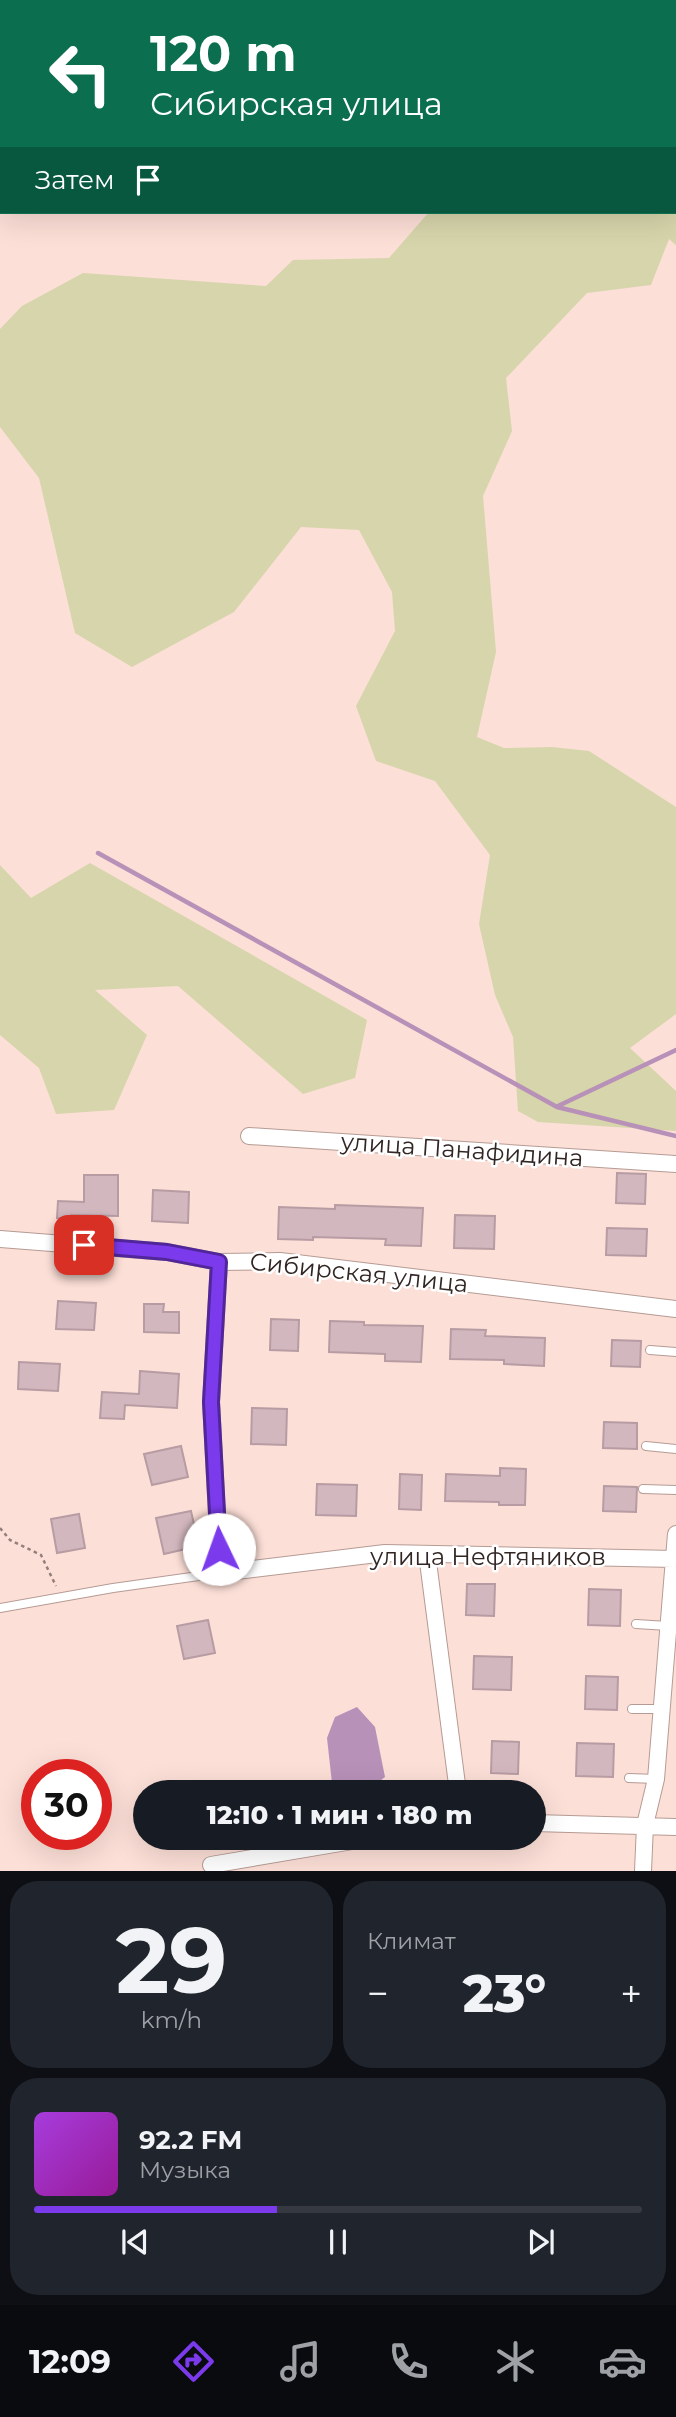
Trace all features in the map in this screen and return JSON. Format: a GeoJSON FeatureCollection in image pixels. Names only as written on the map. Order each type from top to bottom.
{"type":"FeatureCollection","features":[{"type":"Feature","properties":{"kind":"street","name":"улица Панафидина"},"geometry":{"type":"LineString","coordinates":[[249,1136],[676,1164]]}},
{"type":"Feature","properties":{"kind":"street","name":"Сибирская улица"},"geometry":{"type":"LineString","coordinates":[[0,1239],[167,1252],[219,1262],[280,1261],[676,1309]]}},
{"type":"Feature","properties":{"kind":"street"},"geometry":{"type":"LineString","coordinates":[[219,1262],[211,1402],[220,1573]]}},
{"type":"Feature","properties":{"kind":"street"},"geometry":{"type":"LineString","coordinates":[[643,1871],[645,1825],[656,1779],[676,1534]]}},
{"type":"Feature","properties":{"kind":"street","name":"улица Нефтяников"},"geometry":{"type":"LineString","coordinates":[[220,1573],[385,1553],[674,1559]]}},
{"type":"Feature","properties":{"kind":"street"},"geometry":{"type":"LineString","coordinates":[[427,1554],[456,1780]]}},
{"type":"Feature","properties":{"kind":"street"},"geometry":{"type":"LineString","coordinates":[[546,1823],[676,1827]]}},
{"type":"Feature","properties":{"kind":"street"},"geometry":{"type":"LineString","coordinates":[[211,1865],[299,1850]]}},
{"type":"Feature","properties":{"kind":"lane"},"geometry":{"type":"LineString","coordinates":[[650,1350],[676,1352]]}},
{"type":"Feature","properties":{"kind":"lane"},"geometry":{"type":"LineString","coordinates":[[646,1446],[676,1449]]}},
{"type":"Feature","properties":{"kind":"lane"},"geometry":{"type":"LineString","coordinates":[[643,1489],[676,1490]]}},
{"type":"Feature","properties":{"kind":"lane"},"geometry":{"type":"LineString","coordinates":[[0,1608],[220,1573]]}},
{"type":"Feature","properties":{"kind":"lane"},"geometry":{"type":"LineString","coordinates":[[636,1624],[668,1626]]}},
{"type":"Feature","properties":{"kind":"lane"},"geometry":{"type":"LineString","coordinates":[[632,1709],[662,1709]]}},
{"type":"Feature","properties":{"kind":"lane"},"geometry":{"type":"LineString","coordinates":[[629,1778],[656,1779]]}},
{"type":"Feature","properties":{"kind":"path"},"geometry":{"type":"LineString","coordinates":[[0,1528],[10,1540],[41,1555],[62,1597]]}},
{"type":"Feature","properties":{"kind":"shaded area"},"geometry":{"type":"Polygon","coordinates":[[[427,214],[676,214],[676,245],[669,239],[651,285],[587,293],[506,378],[512,431],[483,496],[496,652],[477,737],[504,748],[552,747],[589,751],[676,807],[676,1014],[630,1048],[676,1091],[676,1131],[538,1122],[518,1111],[513,1037],[495,995],[479,924],[490,855],[435,781],[376,761],[356,706],[395,631],[392,592],[359,530],[301,527],[234,612],[132,667],[75,633],[39,478],[0,427],[0,329],[22,306],[83,273],[266,286],[293,260],[389,258],[427,214]]]}},
{"type":"Feature","properties":{"kind":"shaded area"},"geometry":{"type":"Polygon","coordinates":[[[90,863],[367,1020],[355,1078],[303,1094],[178,986],[95,990],[147,1035],[114,1110],[56,1114],[39,1068],[0,1035],[0,865],[31,898],[90,863]]]}},
{"type":"Feature","properties":{"kind":"shaded area"},"geometry":{"type":"Polygon","coordinates":[[[357,1707],[375,1727],[385,1777],[381,1780],[332,1780],[327,1738],[335,1717],[357,1707]]]}},
{"type":"Feature","properties":{"kind":"building"},"geometry":{"type":"Polygon","coordinates":[[[617,1173],[646,1174],[645,1204],[616,1203],[617,1173]]]}},
{"type":"Feature","properties":{"kind":"building"},"geometry":{"type":"Polygon","coordinates":[[[84,1175],[118,1175],[118,1216],[71,1215],[70,1219],[57,1218],[58,1201],[84,1202],[84,1175]]]}},
{"type":"Feature","properties":{"kind":"building"},"geometry":{"type":"Polygon","coordinates":[[[153,1190],[189,1192],[188,1223],[152,1221],[153,1190]]]}},
{"type":"Feature","properties":{"kind":"building"},"geometry":{"type":"Polygon","coordinates":[[[335,1205],[423,1208],[421,1246],[385,1245],[386,1239],[278,1239],[279,1207],[335,1209],[335,1205]]]}},
{"type":"Feature","properties":{"kind":"building"},"geometry":{"type":"Polygon","coordinates":[[[455,1215],[495,1216],[494,1249],[454,1248],[455,1215]]]}},
{"type":"Feature","properties":{"kind":"building"},"geometry":{"type":"Polygon","coordinates":[[[607,1228],[647,1229],[646,1256],[606,1255],[607,1228]]]}},
{"type":"Feature","properties":{"kind":"building"},"geometry":{"type":"Polygon","coordinates":[[[58,1301],[96,1303],[94,1330],[56,1329],[58,1301]]]}},
{"type":"Feature","properties":{"kind":"building"},"geometry":{"type":"Polygon","coordinates":[[[144,1304],[164,1304],[163,1312],[179,1312],[179,1333],[144,1332],[144,1304]]]}},
{"type":"Feature","properties":{"kind":"building"},"geometry":{"type":"Polygon","coordinates":[[[271,1319],[299,1320],[298,1351],[270,1350],[271,1319]]]}},
{"type":"Feature","properties":{"kind":"building"},"geometry":{"type":"Polygon","coordinates":[[[330,1321],[364,1322],[364,1325],[423,1326],[421,1362],[385,1361],[385,1354],[329,1352],[330,1321]]]}},
{"type":"Feature","properties":{"kind":"building"},"geometry":{"type":"Polygon","coordinates":[[[451,1329],[486,1330],[485,1336],[545,1338],[544,1366],[504,1364],[504,1360],[450,1359],[451,1329]]]}},
{"type":"Feature","properties":{"kind":"building"},"geometry":{"type":"Polygon","coordinates":[[[612,1340],[641,1341],[640,1367],[611,1366],[612,1340]]]}},
{"type":"Feature","properties":{"kind":"building"},"geometry":{"type":"Polygon","coordinates":[[[19,1362],[60,1364],[58,1391],[18,1389],[19,1362]]]}},
{"type":"Feature","properties":{"kind":"building"},"geometry":{"type":"Polygon","coordinates":[[[140,1371],[179,1374],[177,1408],[125,1405],[124,1419],[100,1418],[102,1392],[139,1394],[140,1371]]]}},
{"type":"Feature","properties":{"kind":"building"},"geometry":{"type":"Polygon","coordinates":[[[252,1408],[287,1409],[286,1445],[251,1444],[252,1408]]]}},
{"type":"Feature","properties":{"kind":"building"},"geometry":{"type":"Polygon","coordinates":[[[604,1422],[637,1423],[637,1449],[603,1448],[604,1422]]]}},
{"type":"Feature","properties":{"kind":"building"},"geometry":{"type":"Polygon","coordinates":[[[181,1446],[188,1477],[152,1485],[144,1454],[181,1446]]]}},
{"type":"Feature","properties":{"kind":"building"},"geometry":{"type":"Polygon","coordinates":[[[500,1468],[526,1469],[525,1505],[445,1501],[446,1474],[500,1476],[500,1468]]]}},
{"type":"Feature","properties":{"kind":"building"},"geometry":{"type":"Polygon","coordinates":[[[400,1474],[422,1475],[421,1510],[399,1509],[400,1474]]]}},
{"type":"Feature","properties":{"kind":"building"},"geometry":{"type":"Polygon","coordinates":[[[317,1484],[357,1485],[356,1516],[316,1515],[317,1484]]]}},
{"type":"Feature","properties":{"kind":"building"},"geometry":{"type":"Polygon","coordinates":[[[604,1486],[637,1487],[636,1512],[603,1511],[604,1486]]]}},
{"type":"Feature","properties":{"kind":"building"},"geometry":{"type":"Polygon","coordinates":[[[191,1511],[199,1546],[164,1554],[156,1518],[191,1511]]]}},
{"type":"Feature","properties":{"kind":"building"},"geometry":{"type":"Polygon","coordinates":[[[79,1514],[85,1548],[57,1553],[51,1519],[79,1514]]]}},
{"type":"Feature","properties":{"kind":"building"},"geometry":{"type":"Polygon","coordinates":[[[467,1584],[495,1584],[494,1616],[466,1615],[467,1584]]]}},
{"type":"Feature","properties":{"kind":"building"},"geometry":{"type":"Polygon","coordinates":[[[589,1589],[621,1590],[620,1626],[588,1625],[589,1589]]]}},
{"type":"Feature","properties":{"kind":"building"},"geometry":{"type":"Polygon","coordinates":[[[208,1620],[215,1653],[184,1659],[177,1626],[208,1620]]]}},
{"type":"Feature","properties":{"kind":"building"},"geometry":{"type":"Polygon","coordinates":[[[474,1656],[512,1657],[511,1690],[473,1689],[474,1656]]]}},
{"type":"Feature","properties":{"kind":"building"},"geometry":{"type":"Polygon","coordinates":[[[586,1676],[618,1677],[617,1710],[585,1709],[586,1676]]]}},
{"type":"Feature","properties":{"kind":"building"},"geometry":{"type":"Polygon","coordinates":[[[492,1741],[519,1742],[518,1774],[491,1773],[492,1741]]]}},
{"type":"Feature","properties":{"kind":"building"},"geometry":{"type":"Polygon","coordinates":[[[577,1743],[614,1744],[613,1777],[576,1776],[577,1743]]]}},
{"type":"Feature","properties":{"kind":"waterway"},"geometry":{"type":"LineString","coordinates":[[98,853],[557,1107],[676,1136]]}},
{"type":"Feature","properties":{"kind":"waterway"},"geometry":{"type":"LineString","coordinates":[[558,1106],[676,1050]]}},
{"type":"Feature","properties":{"kind":"route"},"geometry":{"type":"LineString","coordinates":[[84,1245],[167,1252],[219,1262],[211,1402],[219,1549]]}}]}
